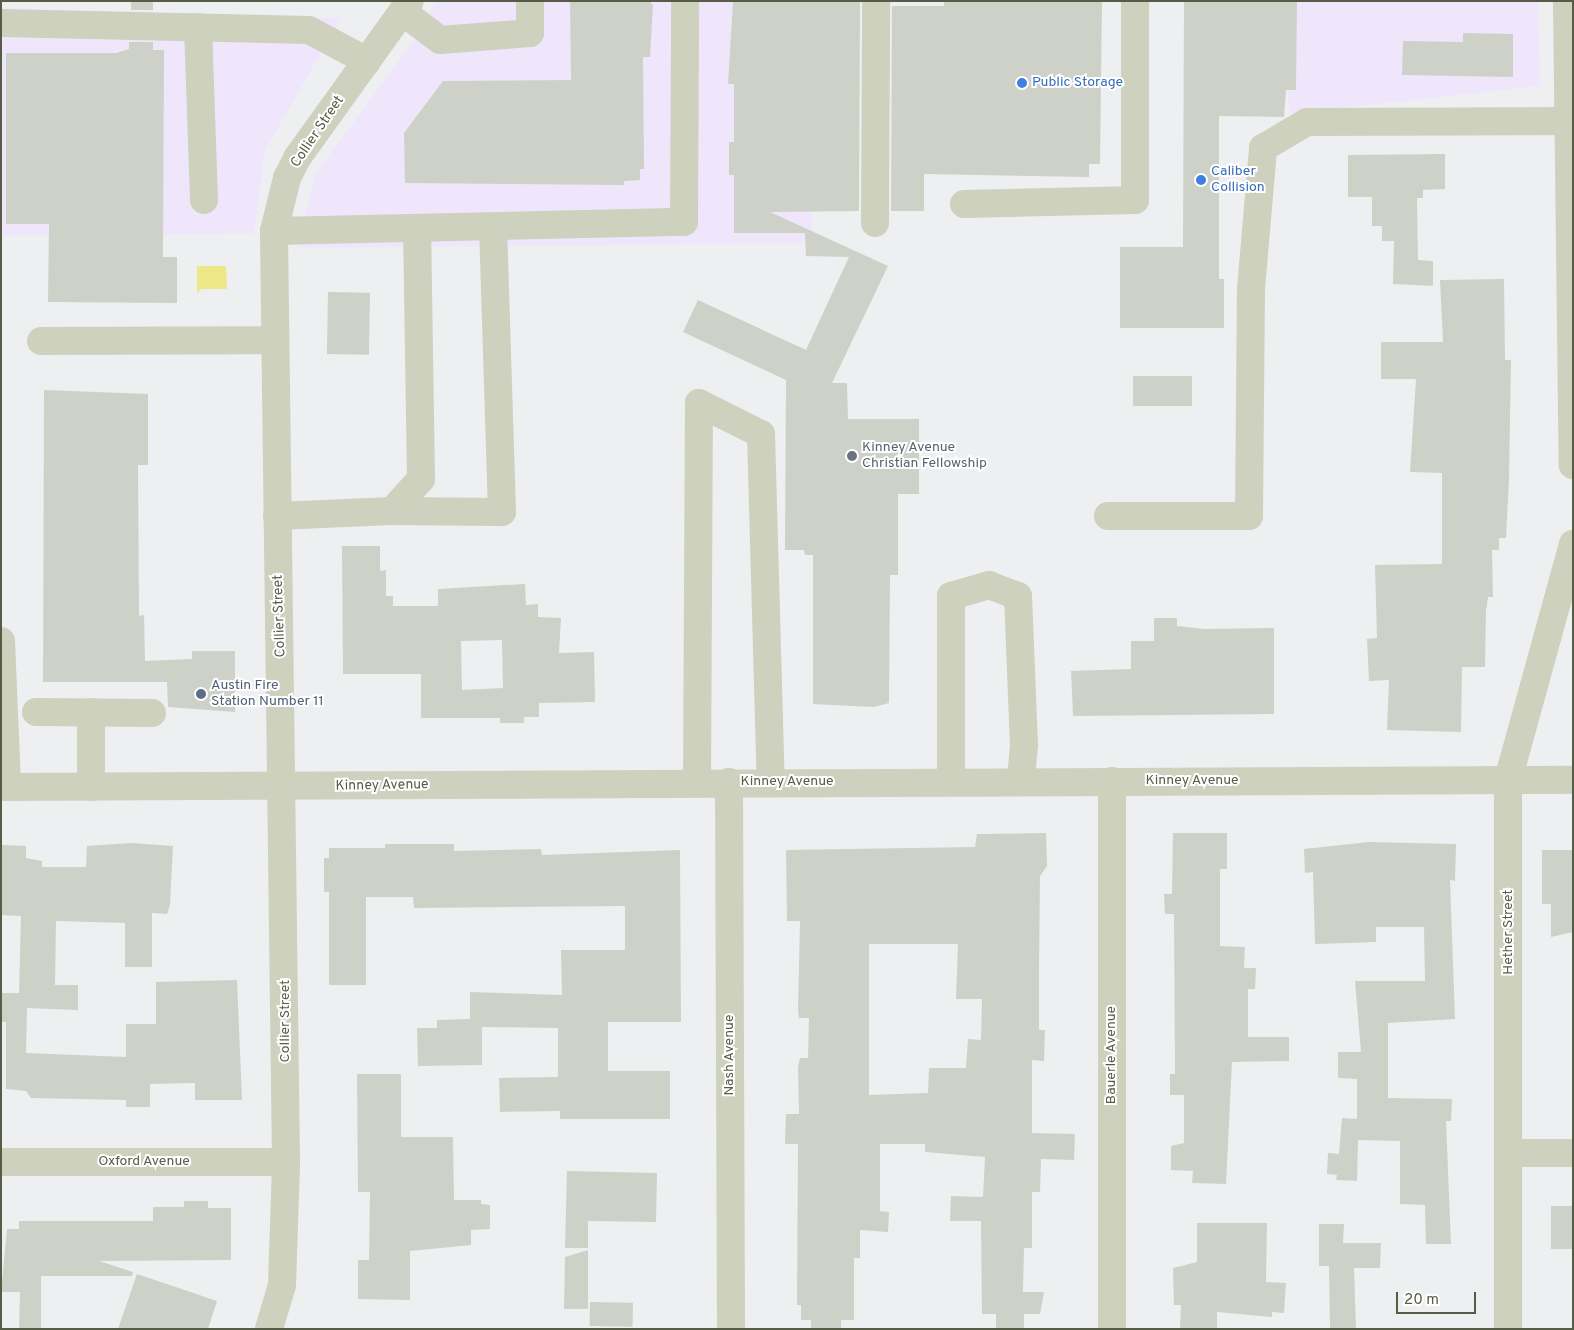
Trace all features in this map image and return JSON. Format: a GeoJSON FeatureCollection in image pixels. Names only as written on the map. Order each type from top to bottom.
{"type":"FeatureCollection","features":[{"type":"Feature","properties":{"kind":"street"},"geometry":{"type":"LineString","coordinates":[[406,7],[440,40],[530,33],[530,1]]}},
{"type":"Feature","properties":{"kind":"street"},"geometry":{"type":"LineString","coordinates":[[274,231],[493,228],[684,222],[685,1]]}},
{"type":"Feature","properties":{"kind":"street"},"geometry":{"type":"LineString","coordinates":[[875,222],[876,1]]}},
{"type":"Feature","properties":{"kind":"street"},"geometry":{"type":"LineString","coordinates":[[964,204],[1135,200],[1135,1]]}},
{"type":"Feature","properties":{"kind":"street"},"geometry":{"type":"LineString","coordinates":[[1568,1],[1573,465]]}},
{"type":"Feature","properties":{"kind":"street","name":"Collier Street"},"geometry":{"type":"LineString","coordinates":[[269,1329],[282,1285],[286,1162],[284,787],[273,340],[274,231],[287,178],[297,158],[406,7]]}},
{"type":"Feature","properties":{"kind":"street"},"geometry":{"type":"LineString","coordinates":[[1,23],[309,30],[367,61]]}},
{"type":"Feature","properties":{"kind":"street"},"geometry":{"type":"LineString","coordinates":[[198,28],[204,200]]}},
{"type":"Feature","properties":{"kind":"street"},"geometry":{"type":"LineString","coordinates":[[1108,516],[1249,516],[1251,289],[1263,148],[1307,122],[1569,122]]}},
{"type":"Feature","properties":{"kind":"street"},"geometry":{"type":"LineString","coordinates":[[277,516],[392,511],[502,512],[493,228]]}},
{"type":"Feature","properties":{"kind":"street"},"geometry":{"type":"LineString","coordinates":[[392,511],[421,479],[417,229]]}},
{"type":"Feature","properties":{"kind":"street"},"geometry":{"type":"LineString","coordinates":[[41,341],[273,340]]}},
{"type":"Feature","properties":{"kind":"street"},"geometry":{"type":"LineString","coordinates":[[698,782],[699,403],[761,434],[771,782]]}},
{"type":"Feature","properties":{"kind":"street","name":"Hether Street"},"geometry":{"type":"LineString","coordinates":[[1508,1329],[1510,1153],[1508,780],[1573,544]]}},
{"type":"Feature","properties":{"kind":"street"},"geometry":{"type":"LineString","coordinates":[[951,782],[951,596],[989,585],[1018,596],[1024,745],[1021,781]]}},
{"type":"Feature","properties":{"kind":"street"},"geometry":{"type":"LineString","coordinates":[[1,641],[4,787]]}},
{"type":"Feature","properties":{"kind":"street"},"geometry":{"type":"LineString","coordinates":[[36,712],[152,713]]}},
{"type":"Feature","properties":{"kind":"street"},"geometry":{"type":"LineString","coordinates":[[91,787],[92,712]]}},
{"type":"Feature","properties":{"kind":"street","name":"Kinney Avenue"},"geometry":{"type":"LineString","coordinates":[[4,787],[284,787],[698,782],[1573,780]]}},
{"type":"Feature","properties":{"kind":"street","name":"Bauerle Avenue"},"geometry":{"type":"LineString","coordinates":[[1112,781],[1112,1329]]}},
{"type":"Feature","properties":{"kind":"street","name":"Nash Avenue"},"geometry":{"type":"LineString","coordinates":[[728,782],[731,1329]]}},
{"type":"Feature","properties":{"kind":"street"},"geometry":{"type":"LineString","coordinates":[[1510,1153],[1573,1153]]}},
{"type":"Feature","properties":{"kind":"street","name":"Oxford Avenue"},"geometry":{"type":"LineString","coordinates":[[1,1162],[286,1162]]}},
{"type":"Feature","properties":{"kind":"shaded area"},"geometry":{"type":"Polygon","coordinates":[[[437,1],[811,1],[812,243],[297,248],[316,173],[419,33],[437,1]]]}},
{"type":"Feature","properties":{"kind":"shaded area"},"geometry":{"type":"Polygon","coordinates":[[[1286,1],[1538,1],[1540,86],[1289,114],[1286,1]]]}},
{"type":"Feature","properties":{"kind":"shaded area"},"geometry":{"type":"Polygon","coordinates":[[[1,8],[341,18],[265,151],[254,233],[1,236],[1,8]]]}},
{"type":"Feature","properties":{"kind":"shaded area"},"geometry":{"type":"Polygon","coordinates":[[[197,266],[226,266],[227,289],[201,289],[197,294],[197,266]]]}},
{"type":"Feature","properties":{"kind":"building"},"geometry":{"type":"Polygon","coordinates":[[[131,1],[153,1],[153,10],[131,10],[131,1]]]}},
{"type":"Feature","properties":{"kind":"building"},"geometry":{"type":"Polygon","coordinates":[[[570,1],[650,1],[653,6],[650,57],[643,57],[644,169],[640,169],[640,180],[624,181],[624,185],[405,183],[404,133],[443,81],[571,80],[570,1]]]}},
{"type":"Feature","properties":{"kind":"building"},"geometry":{"type":"Polygon","coordinates":[[[733,1],[860,1],[859,211],[770,212],[888,266],[832,383],[847,383],[848,419],[919,419],[919,494],[898,494],[898,575],[890,575],[889,703],[874,707],[813,704],[813,555],[805,555],[804,550],[785,550],[786,380],[683,332],[698,300],[806,350],[849,257],[806,256],[805,233],[734,233],[734,175],[729,175],[729,142],[734,142],[734,84],[728,84],[733,1]]]}},
{"type":"Feature","properties":{"kind":"building","name":"Public Storage"},"geometry":{"type":"Polygon","coordinates":[[[944,1],[1102,1],[1100,164],[1089,164],[1089,177],[924,174],[924,211],[891,211],[892,6],[944,6],[944,1]]]}},
{"type":"Feature","properties":{"kind":"building","name":"Caliber Collision"},"geometry":{"type":"Polygon","coordinates":[[[1184,1],[1297,1],[1296,90],[1286,90],[1284,117],[1219,116],[1219,279],[1224,279],[1224,328],[1120,328],[1120,247],[1183,247],[1184,1]]]}},
{"type":"Feature","properties":{"kind":"building"},"geometry":{"type":"Polygon","coordinates":[[[1463,33],[1513,34],[1513,77],[1402,75],[1403,41],[1463,42],[1463,33]]]}},
{"type":"Feature","properties":{"kind":"building"},"geometry":{"type":"Polygon","coordinates":[[[129,42],[153,42],[153,50],[164,50],[163,257],[177,257],[177,303],[48,302],[49,224],[6,224],[6,53],[116,53],[129,49],[129,42]]]}},
{"type":"Feature","properties":{"kind":"building"},"geometry":{"type":"Polygon","coordinates":[[[1445,154],[1445,189],[1423,190],[1423,198],[1417,198],[1418,260],[1433,261],[1433,286],[1393,284],[1394,241],[1382,241],[1382,226],[1372,226],[1372,197],[1348,197],[1348,155],[1445,154]]]}},
{"type":"Feature","properties":{"kind":"building"},"geometry":{"type":"Polygon","coordinates":[[[1504,279],[1505,360],[1511,360],[1509,479],[1506,538],[1499,538],[1499,550],[1492,550],[1493,597],[1488,597],[1486,611],[1485,667],[1462,667],[1461,732],[1387,730],[1389,680],[1369,681],[1367,639],[1377,638],[1375,565],[1442,564],[1442,473],[1410,472],[1416,379],[1381,379],[1381,342],[1443,342],[1440,280],[1504,279]]]}},
{"type":"Feature","properties":{"kind":"building"},"geometry":{"type":"Polygon","coordinates":[[[328,292],[370,293],[369,355],[327,354],[328,292]]]}},
{"type":"Feature","properties":{"kind":"building"},"geometry":{"type":"Polygon","coordinates":[[[1133,376],[1192,376],[1192,406],[1133,406],[1133,376]]]}},
{"type":"Feature","properties":{"kind":"building"},"geometry":{"type":"Polygon","coordinates":[[[44,390],[148,394],[148,465],[138,465],[139,616],[144,615],[145,661],[192,659],[192,651],[235,651],[235,712],[168,707],[167,682],[43,682],[44,390]]]}},
{"type":"Feature","properties":{"kind":"building"},"geometry":{"type":"Polygon","coordinates":[[[342,546],[380,546],[380,571],[386,570],[386,596],[393,596],[393,606],[438,606],[438,589],[525,584],[526,605],[538,604],[538,617],[561,618],[559,653],[594,652],[595,702],[539,703],[539,717],[524,717],[524,723],[500,723],[500,718],[421,718],[421,674],[343,674],[342,546]],[[502,640],[461,641],[462,690],[503,688],[502,640]]]}},
{"type":"Feature","properties":{"kind":"building"},"geometry":{"type":"Polygon","coordinates":[[[1154,618],[1177,618],[1177,626],[1204,629],[1274,628],[1274,714],[1073,716],[1071,671],[1131,669],[1131,641],[1154,641],[1154,618]]]}},
{"type":"Feature","properties":{"kind":"building"},"geometry":{"type":"Polygon","coordinates":[[[1046,833],[1047,866],[1040,876],[1039,967],[1039,1030],[1045,1030],[1044,1061],[1032,1060],[1032,1133],[1075,1134],[1074,1160],[1041,1159],[1040,1192],[1032,1192],[1032,1248],[1024,1248],[1023,1292],[1044,1292],[1040,1314],[1024,1314],[1024,1329],[996,1329],[996,1314],[982,1314],[981,1221],[950,1221],[951,1196],[983,1197],[985,1157],[925,1152],[925,1144],[880,1144],[880,1211],[889,1212],[888,1232],[860,1230],[860,1258],[854,1258],[854,1320],[841,1320],[841,1329],[811,1329],[811,1320],[801,1320],[801,1305],[797,1305],[798,1144],[785,1144],[786,1114],[799,1114],[798,1067],[800,1058],[808,1058],[809,1018],[799,1018],[800,921],[787,921],[786,850],[975,847],[977,834],[1046,833]],[[869,944],[869,1095],[928,1093],[929,1068],[966,1068],[968,1039],[981,1040],[982,999],[956,999],[958,944],[869,944]]]}},
{"type":"Feature","properties":{"kind":"building"},"geometry":{"type":"Polygon","coordinates":[[[1173,833],[1227,833],[1227,869],[1220,869],[1220,946],[1245,947],[1244,968],[1256,968],[1255,989],[1248,989],[1248,1037],[1289,1037],[1289,1061],[1232,1062],[1226,1184],[1192,1183],[1193,1171],[1171,1170],[1171,1146],[1184,1143],[1184,1095],[1170,1095],[1170,1074],[1175,1074],[1174,914],[1165,914],[1164,894],[1172,894],[1173,833]]]}},
{"type":"Feature","properties":{"kind":"building"},"geometry":{"type":"Polygon","coordinates":[[[1369,842],[1456,844],[1455,881],[1450,880],[1455,1019],[1388,1023],[1388,1098],[1452,1099],[1451,1121],[1446,1121],[1451,1244],[1426,1244],[1425,1205],[1400,1204],[1400,1141],[1358,1140],[1357,1181],[1336,1180],[1337,1175],[1327,1174],[1328,1153],[1339,1154],[1342,1118],[1357,1119],[1357,1079],[1338,1078],[1338,1052],[1361,1052],[1355,981],[1425,981],[1424,927],[1376,927],[1376,942],[1315,944],[1313,872],[1305,873],[1304,849],[1369,842]]]}},
{"type":"Feature","properties":{"kind":"building"},"geometry":{"type":"Polygon","coordinates":[[[131,843],[173,846],[170,905],[167,914],[152,913],[152,967],[125,967],[125,923],[56,921],[55,985],[78,985],[78,1010],[27,1008],[26,1053],[126,1057],[126,1024],[156,1024],[156,982],[237,980],[242,1100],[195,1100],[195,1083],[150,1084],[150,1107],[126,1107],[126,1100],[31,1098],[26,1091],[6,1089],[6,1022],[1,1022],[1,993],[19,993],[21,916],[1,915],[1,845],[26,846],[26,858],[42,861],[42,867],[86,867],[87,846],[131,843]]]}},
{"type":"Feature","properties":{"kind":"building"},"geometry":{"type":"Polygon","coordinates":[[[385,844],[454,844],[454,851],[541,849],[542,855],[680,850],[681,1022],[608,1022],[608,1071],[670,1071],[670,1119],[560,1119],[560,1111],[500,1112],[499,1078],[558,1077],[558,1028],[482,1027],[482,1065],[418,1066],[417,1028],[437,1028],[437,1020],[470,1019],[470,992],[562,995],[561,950],[625,950],[625,906],[414,908],[413,897],[366,897],[366,985],[329,985],[329,892],[324,892],[324,858],[329,858],[329,848],[385,848],[385,844]]]}},
{"type":"Feature","properties":{"kind":"building"},"geometry":{"type":"Polygon","coordinates":[[[1542,850],[1573,850],[1573,932],[1551,937],[1551,904],[1542,904],[1542,850]]]}},
{"type":"Feature","properties":{"kind":"building"},"geometry":{"type":"Polygon","coordinates":[[[357,1074],[401,1074],[401,1137],[453,1137],[454,1200],[481,1200],[481,1204],[490,1205],[490,1229],[471,1230],[471,1245],[410,1251],[410,1300],[358,1299],[358,1260],[369,1260],[370,1192],[358,1192],[357,1074]]]}},
{"type":"Feature","properties":{"kind":"building"},"geometry":{"type":"Polygon","coordinates":[[[567,1171],[657,1173],[656,1222],[588,1221],[588,1248],[565,1248],[567,1171]]]}},
{"type":"Feature","properties":{"kind":"building"},"geometry":{"type":"Polygon","coordinates":[[[184,1201],[208,1201],[208,1208],[231,1208],[231,1260],[99,1261],[133,1272],[132,1276],[41,1276],[41,1329],[19,1329],[20,1292],[1,1292],[7,1229],[19,1229],[19,1221],[153,1221],[153,1207],[184,1207],[184,1201]]]}},
{"type":"Feature","properties":{"kind":"building"},"geometry":{"type":"Polygon","coordinates":[[[1551,1206],[1573,1206],[1573,1249],[1551,1249],[1551,1206]]]}},
{"type":"Feature","properties":{"kind":"building"},"geometry":{"type":"Polygon","coordinates":[[[1197,1223],[1267,1223],[1266,1282],[1286,1283],[1284,1313],[1272,1312],[1272,1317],[1217,1312],[1217,1329],[1180,1329],[1181,1305],[1174,1305],[1173,1268],[1197,1262],[1197,1223]]]}},
{"type":"Feature","properties":{"kind":"building"},"geometry":{"type":"Polygon","coordinates":[[[1319,1224],[1344,1224],[1343,1243],[1381,1243],[1380,1268],[1354,1268],[1356,1329],[1330,1329],[1329,1266],[1319,1266],[1319,1224]]]}},
{"type":"Feature","properties":{"kind":"building"},"geometry":{"type":"Polygon","coordinates":[[[588,1250],[588,1309],[564,1309],[565,1257],[588,1250]]]}},
{"type":"Feature","properties":{"kind":"building"},"geometry":{"type":"Polygon","coordinates":[[[137,1274],[217,1301],[208,1329],[118,1329],[137,1274]]]}},
{"type":"Feature","properties":{"kind":"building"},"geometry":{"type":"Polygon","coordinates":[[[590,1302],[633,1303],[633,1327],[590,1326],[590,1302]]]}},
{"type":"Feature","properties":{"kind":"place","name":"Public Storage"},"geometry":{"type":"Point","coordinates":[1022,83]}},
{"type":"Feature","properties":{"kind":"place","name":"Caliber Collision"},"geometry":{"type":"Point","coordinates":[1201,180]}},
{"type":"Feature","properties":{"kind":"place","name":"Kinney Avenue Christian Fellowship"},"geometry":{"type":"Point","coordinates":[852,456]}},
{"type":"Feature","properties":{"kind":"place","name":"Austin Fire Station Number 11"},"geometry":{"type":"Point","coordinates":[201,694]}}]}
